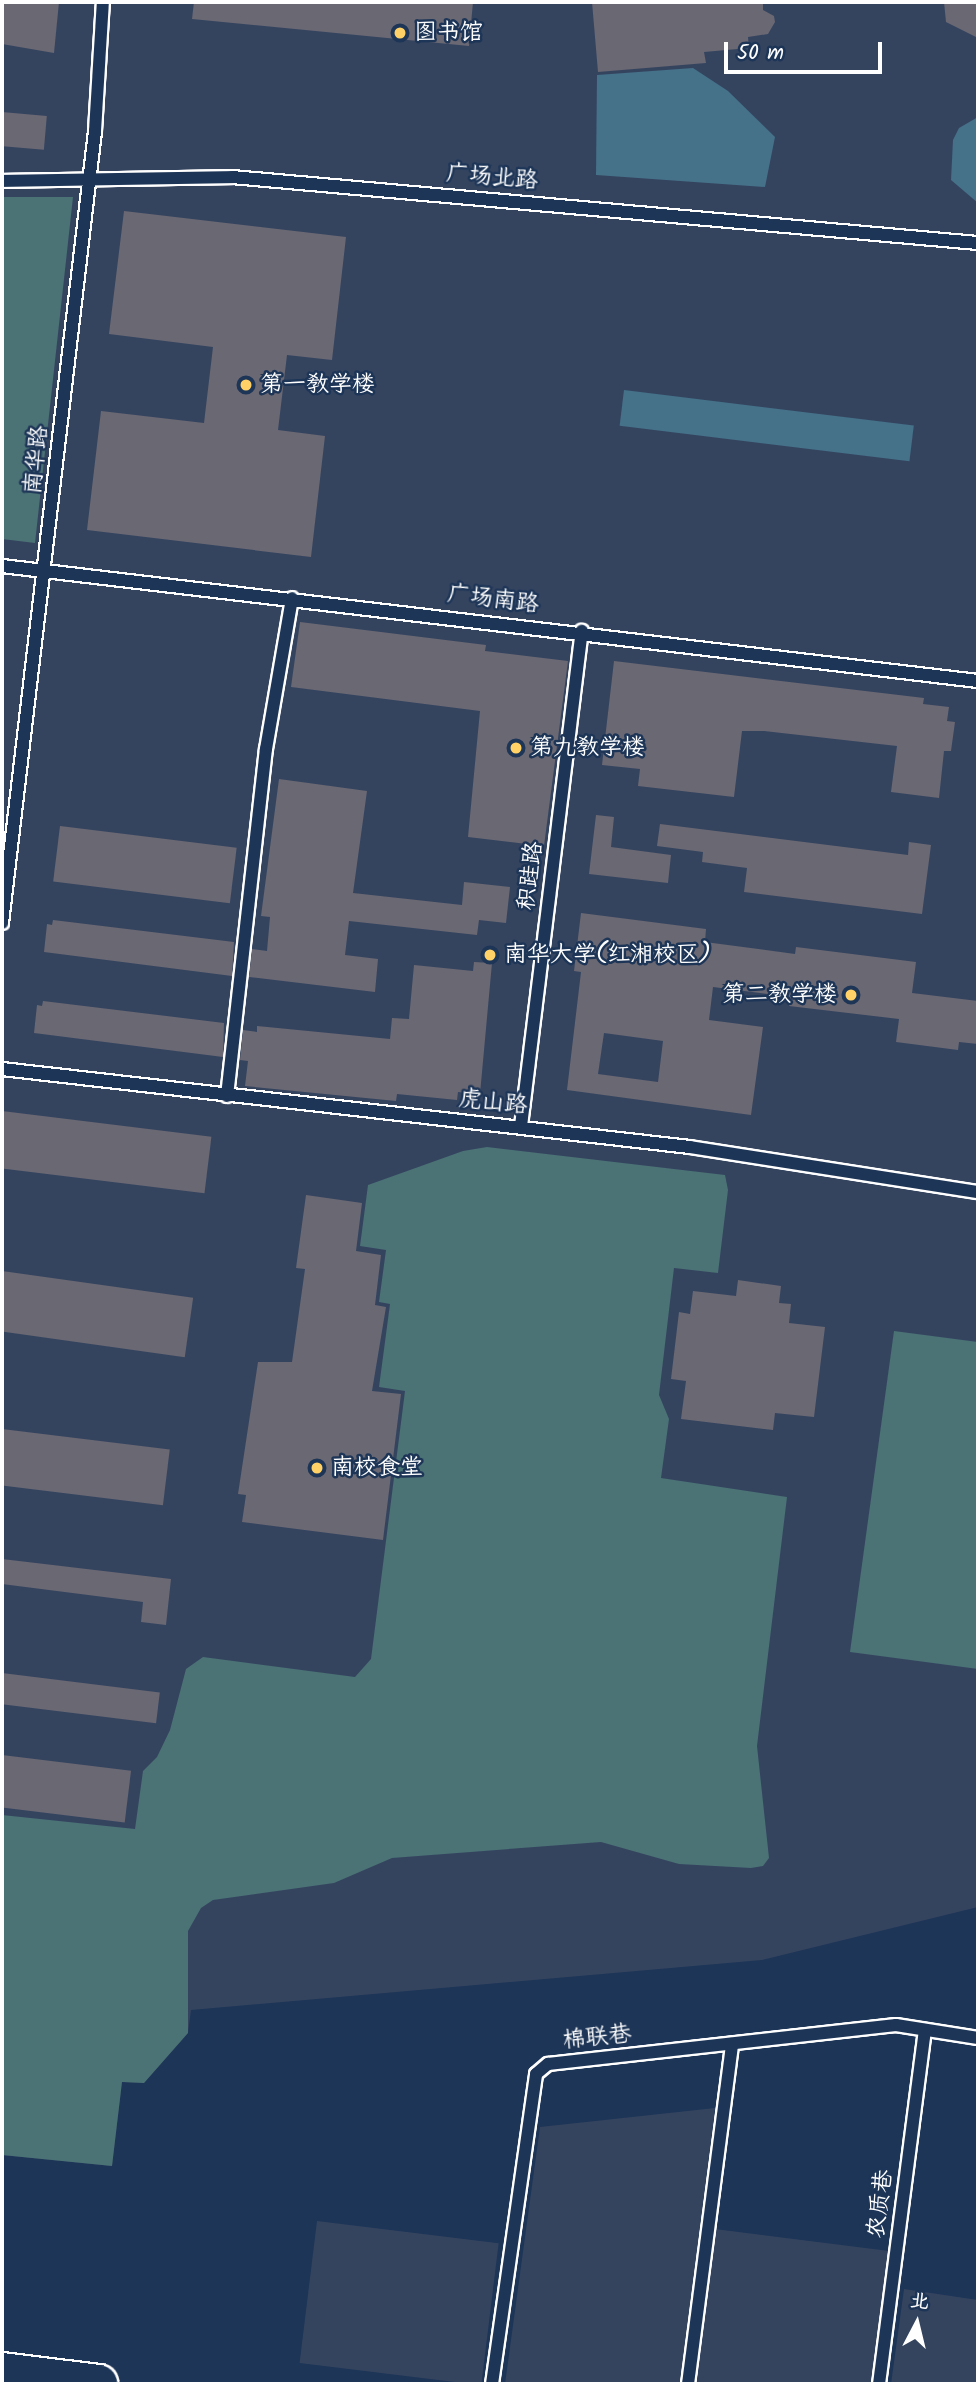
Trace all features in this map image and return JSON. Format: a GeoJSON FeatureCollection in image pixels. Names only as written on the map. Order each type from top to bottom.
{"type":"FeatureCollection","features":[{"type":"Feature","properties":{"kind":"highway"},"geometry":{"type":"LineString","coordinates":[[2,2372],[99,2384]]}},
{"type":"Feature","properties":{"kind":"lane","name":"南华路"},"geometry":{"type":"LineString","coordinates":[[2,923],[90,180],[103,2]]}},
{"type":"Feature","properties":{"kind":"lane","name":"广场北路"},"geometry":{"type":"LineString","coordinates":[[2,181],[232,177],[978,243]]}},
{"type":"Feature","properties":{"kind":"lane","name":"广场南路"},"geometry":{"type":"LineString","coordinates":[[2,566],[582,631],[978,681]]}},
{"type":"Feature","properties":{"kind":"lane"},"geometry":{"type":"LineString","coordinates":[[227,1097],[266,749],[292,598]]}},
{"type":"Feature","properties":{"kind":"lane","name":"积跬路"},"geometry":{"type":"LineString","coordinates":[[521,1126],[582,631]]}},
{"type":"Feature","properties":{"kind":"lane","name":"虎山路"},"geometry":{"type":"LineString","coordinates":[[2,1069],[227,1097],[521,1126],[690,1147],[978,1192]]}},
{"type":"Feature","properties":{"kind":"lane","name":"棉联巷"},"geometry":{"type":"LineString","coordinates":[[492,2384],[536,2074],[548,2064],[897,2025],[978,2038]]}},
{"type":"Feature","properties":{"kind":"lane","name":"农质巷"},"geometry":{"type":"LineString","coordinates":[[879,2384],[925,2030]]}},
{"type":"Feature","properties":{"kind":"lane"},"geometry":{"type":"LineString","coordinates":[[688,2384],[732,2044]]}},
{"type":"Feature","properties":{"kind":"shaded area","name":"南华大学(红湘校区)"},"geometry":{"type":"Polygon","coordinates":[[[2,2],[978,2],[978,1907],[762,1960],[191,2010],[188,2033],[144,2083],[122,2082],[112,2166],[2,2155],[2,2]]]}},
{"type":"Feature","properties":{"kind":"shaded area"},"geometry":{"type":"Polygon","coordinates":[[[693,68],[728,91],[775,137],[765,187],[596,175],[597,75],[693,68]]]}},
{"type":"Feature","properties":{"kind":"shaded area"},"geometry":{"type":"Polygon","coordinates":[[[978,117],[978,203],[951,180],[953,140],[959,128],[978,117]]]}},
{"type":"Feature","properties":{"kind":"shaded area"},"geometry":{"type":"Polygon","coordinates":[[[624,390],[914,426],[909,461],[620,426],[624,390]]]}},
{"type":"Feature","properties":{"kind":"shaded area"},"geometry":{"type":"Polygon","coordinates":[[[715,2108],[680,2384],[505,2384],[540,2127],[715,2108]]]}},
{"type":"Feature","properties":{"kind":"shaded area"},"geometry":{"type":"Polygon","coordinates":[[[317,2221],[499,2243],[481,2384],[300,2363],[317,2221]]]}},
{"type":"Feature","properties":{"kind":"shaded area"},"geometry":{"type":"Polygon","coordinates":[[[715,2229],[889,2251],[872,2384],[696,2384],[715,2229]]]}},
{"type":"Feature","properties":{"kind":"shaded area"},"geometry":{"type":"Polygon","coordinates":[[[904,2289],[978,2300],[978,2384],[891,2384],[904,2289]]]}},
{"type":"Feature","properties":{"kind":"green space"},"geometry":{"type":"Polygon","coordinates":[[[2,197],[73,197],[35,543],[2,539],[2,197]]]}},
{"type":"Feature","properties":{"kind":"green space"},"geometry":{"type":"Polygon","coordinates":[[[487,1147],[725,1175],[728,1190],[718,1273],[674,1268],[659,1395],[669,1419],[661,1478],[787,1497],[757,1746],[769,1858],[763,1866],[751,1868],[679,1864],[601,1842],[392,1858],[334,1883],[213,1900],[201,1908],[188,1931],[188,2033],[144,2083],[122,2082],[112,2166],[2,2155],[2,1815],[135,1829],[143,1771],[157,1757],[170,1730],[186,1669],[203,1657],[355,1677],[371,1659],[405,1391],[379,1387],[390,1304],[379,1302],[386,1250],[360,1246],[368,1185],[463,1151],[487,1147]]]}},
{"type":"Feature","properties":{"kind":"green space"},"geometry":{"type":"Polygon","coordinates":[[[894,1331],[978,1342],[978,1669],[850,1652],[894,1331]]]}},
{"type":"Feature","properties":{"kind":"building"},"geometry":{"type":"Polygon","coordinates":[[[2,2],[59,2],[54,53],[2,44],[2,2]]]}},
{"type":"Feature","properties":{"kind":"building","name":"图书馆"},"geometry":{"type":"Polygon","coordinates":[[[194,2],[473,2],[469,46],[192,19],[194,2]]]}},
{"type":"Feature","properties":{"kind":"building"},"geometry":{"type":"Polygon","coordinates":[[[592,2],[763,2],[763,10],[774,16],[775,22],[768,34],[748,37],[749,48],[704,52],[706,63],[598,72],[592,2]]]}},
{"type":"Feature","properties":{"kind":"building"},"geometry":{"type":"Polygon","coordinates":[[[944,2],[978,2],[978,38],[946,22],[944,2]]]}},
{"type":"Feature","properties":{"kind":"building"},"geometry":{"type":"Polygon","coordinates":[[[2,112],[47,116],[44,150],[2,146],[2,112]]]}},
{"type":"Feature","properties":{"kind":"building","name":"第一教学楼"},"geometry":{"type":"Polygon","coordinates":[[[124,211],[346,237],[332,360],[287,355],[278,430],[325,436],[311,557],[87,530],[101,411],[204,423],[213,347],[109,334],[124,211]]]}},
{"type":"Feature","properties":{"kind":"building","name":"第九教学楼"},"geometry":{"type":"Polygon","coordinates":[[[300,622],[486,645],[485,651],[568,661],[544,846],[468,837],[480,711],[291,687],[300,622]]]}},
{"type":"Feature","properties":{"kind":"building"},"geometry":{"type":"Polygon","coordinates":[[[614,661],[924,698],[923,704],[949,707],[947,721],[955,722],[951,751],[944,751],[939,798],[891,792],[897,746],[764,731],[742,731],[734,797],[638,786],[640,769],[602,765],[614,661]]]}},
{"type":"Feature","properties":{"kind":"building"},"geometry":{"type":"Polygon","coordinates":[[[279,779],[367,791],[353,893],[462,905],[464,882],[510,887],[506,923],[479,920],[477,935],[349,921],[345,955],[378,959],[375,992],[249,977],[252,949],[267,951],[270,917],[261,916],[279,779]]]}},
{"type":"Feature","properties":{"kind":"building"},"geometry":{"type":"Polygon","coordinates":[[[596,815],[614,817],[611,847],[671,855],[668,883],[589,874],[596,815]]]}},
{"type":"Feature","properties":{"kind":"building"},"geometry":{"type":"Polygon","coordinates":[[[660,824],[908,855],[909,842],[931,845],[922,914],[744,892],[747,868],[702,862],[703,852],[657,846],[660,824]]]}},
{"type":"Feature","properties":{"kind":"building"},"geometry":{"type":"Polygon","coordinates":[[[60,826],[237,848],[230,903],[53,882],[60,826]]]}},
{"type":"Feature","properties":{"kind":"building"},"geometry":{"type":"Polygon","coordinates":[[[581,913],[706,929],[705,942],[795,954],[796,947],[916,962],[912,993],[978,1001],[978,1044],[959,1042],[958,1050],[896,1042],[899,1019],[789,1006],[790,997],[713,987],[709,1020],[763,1027],[751,1115],[567,1090],[581,972],[574,971],[581,913]],[[604,1033],[598,1074],[658,1082],[663,1041],[604,1033]]]}},
{"type":"Feature","properties":{"kind":"building"},"geometry":{"type":"Polygon","coordinates":[[[53,920],[234,942],[232,976],[44,952],[47,924],[52,925],[53,920]]]}},
{"type":"Feature","properties":{"kind":"building"},"geometry":{"type":"Polygon","coordinates":[[[474,962],[492,963],[480,1094],[458,1092],[457,1100],[397,1094],[396,1101],[245,1086],[248,1061],[240,1060],[243,1030],[257,1032],[257,1026],[390,1039],[392,1018],[409,1019],[414,965],[473,971],[474,962]]]}},
{"type":"Feature","properties":{"kind":"building"},"geometry":{"type":"Polygon","coordinates":[[[43,1001],[224,1023],[223,1057],[34,1033],[37,1005],[42,1006],[43,1001]]]}},
{"type":"Feature","properties":{"kind":"building"},"geometry":{"type":"Polygon","coordinates":[[[2,1111],[211,1137],[204,1193],[2,1168],[2,1111]]]}},
{"type":"Feature","properties":{"kind":"building","name":"南校食堂"},"geometry":{"type":"Polygon","coordinates":[[[306,1195],[362,1203],[356,1251],[381,1255],[375,1305],[386,1307],[372,1391],[401,1394],[383,1540],[242,1522],[246,1495],[238,1494],[258,1362],[292,1362],[305,1269],[296,1268],[306,1195]]]}},
{"type":"Feature","properties":{"kind":"building"},"geometry":{"type":"Polygon","coordinates":[[[2,1271],[193,1298],[185,1357],[2,1332],[2,1271]]]}},
{"type":"Feature","properties":{"kind":"building"},"geometry":{"type":"Polygon","coordinates":[[[738,1280],[781,1286],[779,1303],[791,1304],[789,1323],[825,1327],[814,1417],[775,1413],[773,1430],[681,1419],[686,1381],[671,1379],[679,1312],[690,1314],[693,1291],[736,1296],[738,1280]]]}},
{"type":"Feature","properties":{"kind":"building"},"geometry":{"type":"Polygon","coordinates":[[[2,1429],[170,1450],[163,1505],[2,1485],[2,1429]]]}},
{"type":"Feature","properties":{"kind":"building"},"geometry":{"type":"Polygon","coordinates":[[[2,1559],[171,1579],[166,1625],[141,1622],[143,1602],[2,1584],[2,1559]]]}},
{"type":"Feature","properties":{"kind":"building"},"geometry":{"type":"Polygon","coordinates":[[[2,1673],[160,1692],[156,1723],[2,1704],[2,1673]]]}},
{"type":"Feature","properties":{"kind":"building"},"geometry":{"type":"Polygon","coordinates":[[[2,1755],[131,1771],[125,1822],[2,1807],[2,1755]]]}},
{"type":"Feature","properties":{"kind":"place","name":"图书馆"},"geometry":{"type":"Point","coordinates":[400,33]}},
{"type":"Feature","properties":{"kind":"place","name":"第一教学楼"},"geometry":{"type":"Point","coordinates":[246,385]}},
{"type":"Feature","properties":{"kind":"place","name":"第九教学楼"},"geometry":{"type":"Point","coordinates":[516,748]}},
{"type":"Feature","properties":{"kind":"place","name":"南华大学(红湘校区)"},"geometry":{"type":"Point","coordinates":[490,955]}},
{"type":"Feature","properties":{"kind":"place","name":"第二教学楼"},"geometry":{"type":"Point","coordinates":[851,995]}},
{"type":"Feature","properties":{"kind":"place","name":"南校食堂"},"geometry":{"type":"Point","coordinates":[317,1468]}}]}
